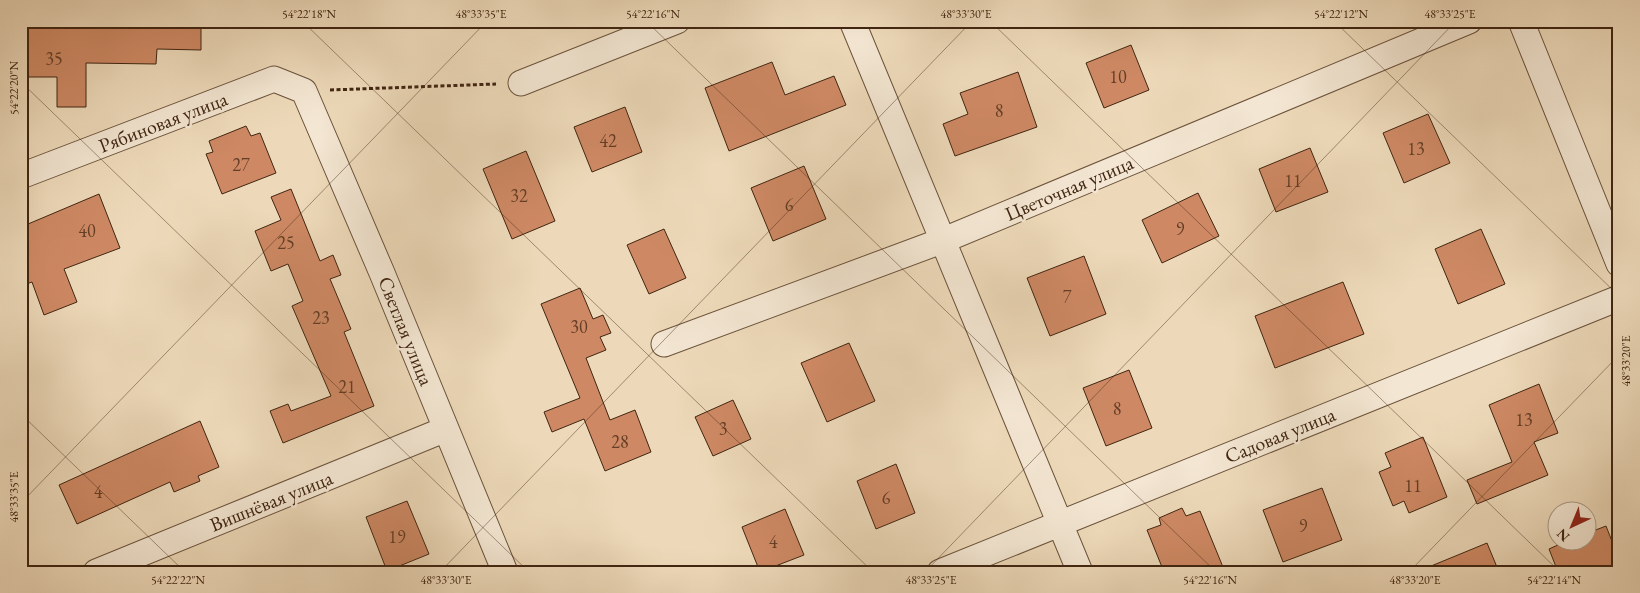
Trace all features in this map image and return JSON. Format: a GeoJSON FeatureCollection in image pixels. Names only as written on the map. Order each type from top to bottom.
{"type":"FeatureCollection","features":[{"type":"Feature","properties":{"kind":"street"},"geometry":{"type":"LineString","coordinates":[[521,83],[677,21]]}},
{"type":"Feature","properties":{"kind":"street"},"geometry":{"type":"LineString","coordinates":[[852,21],[1080,572]]}},
{"type":"Feature","properties":{"kind":"street","name":"Цветочная улица"},"geometry":{"type":"LineString","coordinates":[[664,344],[944,240],[1469,21]]}},
{"type":"Feature","properties":{"kind":"street"},"geometry":{"type":"LineString","coordinates":[[1521,21],[1619,264]]}},
{"type":"Feature","properties":{"kind":"street","name":"Рябиновая улица"},"geometry":{"type":"LineString","coordinates":[[21,176],[274,79],[304,91]]}},
{"type":"Feature","properties":{"kind":"street","name":"Светлая улица"},"geometry":{"type":"LineString","coordinates":[[304,91],[382,273],[505,572]]}},
{"type":"Feature","properties":{"kind":"street","name":"Садовая улица"},"geometry":{"type":"LineString","coordinates":[[940,572],[1619,298]]}},
{"type":"Feature","properties":{"kind":"street","name":"Вишнёвая улица"},"geometry":{"type":"LineString","coordinates":[[96,572],[446,429]]}},
{"type":"Feature","properties":{"kind":"path"},"geometry":{"type":"LineString","coordinates":[[304,91],[521,83]]}},
{"type":"Feature","properties":{"kind":"building"},"geometry":{"type":"Polygon","coordinates":[[[112,21],[201,21],[201,50],[157,49],[156,64],[86,63],[86,107],[57,107],[57,77],[21,77],[21,24],[111,26],[112,21]]]}},
{"type":"Feature","properties":{"kind":"building"},"geometry":{"type":"Polygon","coordinates":[[[1131,45],[1149,90],[1104,108],[1086,63],[1131,45]]]}},
{"type":"Feature","properties":{"kind":"building"},"geometry":{"type":"Polygon","coordinates":[[[772,62],[785,95],[834,76],[846,105],[729,151],[705,88],[772,62]]]}},
{"type":"Feature","properties":{"kind":"building"},"geometry":{"type":"Polygon","coordinates":[[[1018,72],[1037,127],[955,156],[943,124],[968,114],[960,93],[1018,72]]]}},
{"type":"Feature","properties":{"kind":"building"},"geometry":{"type":"Polygon","coordinates":[[[625,107],[642,152],[592,172],[574,127],[625,107]]]}},
{"type":"Feature","properties":{"kind":"building"},"geometry":{"type":"Polygon","coordinates":[[[1428,114],[1450,163],[1404,183],[1383,133],[1428,114]]]}},
{"type":"Feature","properties":{"kind":"building"},"geometry":{"type":"Polygon","coordinates":[[[246,126],[251,136],[260,133],[276,173],[222,194],[206,154],[213,152],[209,141],[246,126]]]}},
{"type":"Feature","properties":{"kind":"building"},"geometry":{"type":"Polygon","coordinates":[[[1310,148],[1328,192],[1276,212],[1259,169],[1310,148]]]}},
{"type":"Feature","properties":{"kind":"building"},"geometry":{"type":"Polygon","coordinates":[[[526,151],[555,221],[512,239],[483,169],[526,151]]]}},
{"type":"Feature","properties":{"kind":"building"},"geometry":{"type":"Polygon","coordinates":[[[804,166],[826,219],[773,241],[751,188],[804,166]]]}},
{"type":"Feature","properties":{"kind":"building"},"geometry":{"type":"Polygon","coordinates":[[[291,189],[320,261],[333,255],[341,275],[330,279],[351,329],[344,332],[374,406],[283,443],[270,411],[288,404],[291,411],[331,396],[292,306],[303,301],[288,264],[271,271],[255,231],[281,220],[271,197],[291,189]]]}},
{"type":"Feature","properties":{"kind":"building"},"geometry":{"type":"Polygon","coordinates":[[[1198,193],[1219,236],[1162,263],[1142,220],[1198,193]]]}},
{"type":"Feature","properties":{"kind":"building"},"geometry":{"type":"Polygon","coordinates":[[[99,194],[120,248],[64,269],[77,302],[44,315],[32,282],[21,286],[21,227],[99,194]]]}},
{"type":"Feature","properties":{"kind":"building"},"geometry":{"type":"Polygon","coordinates":[[[664,229],[686,278],[649,294],[627,245],[664,229]]]}},
{"type":"Feature","properties":{"kind":"building"},"geometry":{"type":"Polygon","coordinates":[[[1481,229],[1505,284],[1458,304],[1435,249],[1481,229]]]}},
{"type":"Feature","properties":{"kind":"building"},"geometry":{"type":"Polygon","coordinates":[[[1084,256],[1106,314],[1050,336],[1027,278],[1084,256]]]}},
{"type":"Feature","properties":{"kind":"building"},"geometry":{"type":"Polygon","coordinates":[[[1343,282],[1364,334],[1275,368],[1255,316],[1343,282]]]}},
{"type":"Feature","properties":{"kind":"building"},"geometry":{"type":"Polygon","coordinates":[[[580,288],[593,319],[603,315],[611,333],[600,337],[606,350],[586,358],[610,420],[635,410],[651,452],[605,471],[584,419],[552,432],[544,412],[580,398],[541,304],[580,288]]]}},
{"type":"Feature","properties":{"kind":"building"},"geometry":{"type":"Polygon","coordinates":[[[849,343],[875,401],[827,422],[801,363],[849,343]]]}},
{"type":"Feature","properties":{"kind":"building"},"geometry":{"type":"Polygon","coordinates":[[[1129,370],[1152,428],[1106,446],[1083,388],[1129,370]]]}},
{"type":"Feature","properties":{"kind":"building"},"geometry":{"type":"Polygon","coordinates":[[[1539,384],[1558,433],[1534,442],[1548,475],[1477,504],[1467,480],[1512,462],[1489,405],[1539,384]]]}},
{"type":"Feature","properties":{"kind":"building"},"geometry":{"type":"Polygon","coordinates":[[[733,400],[751,439],[713,456],[695,417],[733,400]]]}},
{"type":"Feature","properties":{"kind":"building"},"geometry":{"type":"Polygon","coordinates":[[[200,421],[219,467],[198,476],[200,481],[174,492],[170,482],[77,524],[59,485],[200,421]]]}},
{"type":"Feature","properties":{"kind":"building"},"geometry":{"type":"Polygon","coordinates":[[[1423,437],[1447,497],[1409,513],[1404,501],[1393,506],[1379,472],[1391,467],[1385,453],[1423,437]]]}},
{"type":"Feature","properties":{"kind":"building"},"geometry":{"type":"Polygon","coordinates":[[[896,464],[915,513],[876,529],[857,481],[896,464]]]}},
{"type":"Feature","properties":{"kind":"building"},"geometry":{"type":"Polygon","coordinates":[[[1322,488],[1342,540],[1283,562],[1263,510],[1322,488]]]}},
{"type":"Feature","properties":{"kind":"building"},"geometry":{"type":"Polygon","coordinates":[[[407,501],[429,554],[387,571],[366,517],[407,501]]]}},
{"type":"Feature","properties":{"kind":"building"},"geometry":{"type":"Polygon","coordinates":[[[1182,508],[1186,516],[1200,511],[1225,572],[1164,572],[1147,530],[1161,525],[1159,518],[1182,508]]]}},
{"type":"Feature","properties":{"kind":"building"},"geometry":{"type":"Polygon","coordinates":[[[785,509],[804,555],[760,572],[742,527],[785,509]]]}},
{"type":"Feature","properties":{"kind":"building"},"geometry":{"type":"Polygon","coordinates":[[[1606,526],[1619,559],[1619,572],[1558,572],[1549,550],[1598,550],[1598,529],[1606,526]]]}},
{"type":"Feature","properties":{"kind":"building"},"geometry":{"type":"Polygon","coordinates":[[[1487,543],[1499,572],[1419,572],[1419,571],[1487,543]]]}}]}
